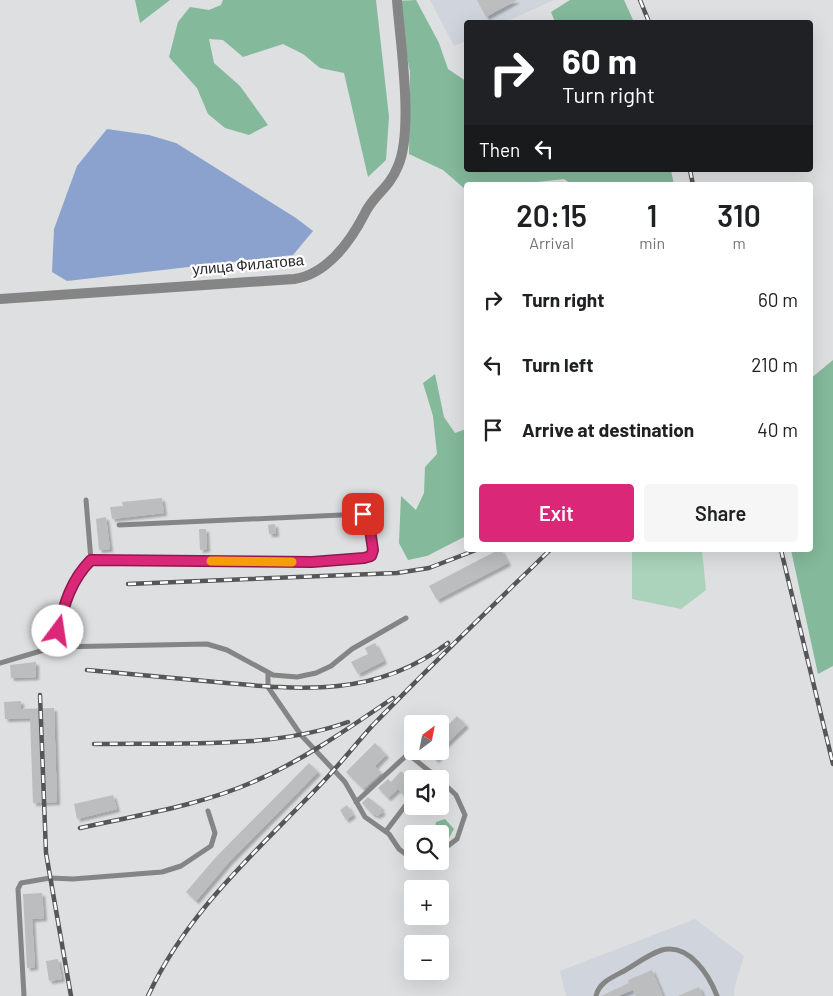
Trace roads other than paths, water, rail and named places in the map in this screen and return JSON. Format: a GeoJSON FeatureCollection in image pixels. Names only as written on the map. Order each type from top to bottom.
{"type":"FeatureCollection","features":[{"type":"Feature","properties":{"kind":"street","name":"улица Филатова"},"geometry":{"type":"LineString","coordinates":[[0,299],[294,279],[305,277],[326,265],[356,230],[370,204],[391,182],[402,156],[405,126],[397,0]]}},
{"type":"Feature","properties":{"kind":"lane"},"geometry":{"type":"LineString","coordinates":[[54,647],[71,586],[79,573],[91,560],[86,500]]}},
{"type":"Feature","properties":{"kind":"lane"},"geometry":{"type":"LineString","coordinates":[[91,560],[319,562],[368,557],[373,550],[368,516],[363,514],[119,525]]}},
{"type":"Feature","properties":{"kind":"lane"},"geometry":{"type":"LineString","coordinates":[[0,663],[54,647],[207,644],[227,650],[268,673],[288,677],[316,673],[331,666],[352,649],[406,618]]}},
{"type":"Feature","properties":{"kind":"lane"},"geometry":{"type":"LineString","coordinates":[[268,673],[268,687],[301,735],[345,782],[369,821],[386,831],[404,853]]}},
{"type":"Feature","properties":{"kind":"lane"},"geometry":{"type":"LineString","coordinates":[[356,802],[404,758]]}},
{"type":"Feature","properties":{"kind":"lane"},"geometry":{"type":"LineString","coordinates":[[416,760],[428,770]]}},
{"type":"Feature","properties":{"kind":"lane"},"geometry":{"type":"LineString","coordinates":[[449,788],[456,795],[465,815],[457,839],[449,845]]}},
{"type":"Feature","properties":{"kind":"lane"},"geometry":{"type":"LineString","coordinates":[[386,831],[404,807]]}},
{"type":"Feature","properties":{"kind":"lane"},"geometry":{"type":"LineString","coordinates":[[24,996],[18,889],[22,883],[50,878],[72,880],[162,872],[175,869],[211,846],[215,834],[208,811]]}},
{"type":"Feature","properties":{"kind":"lane"},"geometry":{"type":"LineString","coordinates":[[596,996],[604,982],[662,950],[670,949],[686,954],[694,961],[712,984],[718,996]]}},
{"type":"Feature","properties":{"kind":"water"},"geometry":{"type":"Polygon","coordinates":[[[107,129],[149,135],[176,143],[296,218],[313,231],[293,255],[67,281],[52,272],[54,229],[77,166],[107,129]]]}},
{"type":"Feature","properties":{"kind":"railway"},"geometry":{"type":"LineString","coordinates":[[640,0],[648,20]]}},
{"type":"Feature","properties":{"kind":"railway"},"geometry":{"type":"LineString","coordinates":[[690,172],[692,182]]}},
{"type":"Feature","properties":{"kind":"railway"},"geometry":{"type":"LineString","coordinates":[[128,584],[397,573],[429,568],[471,552]]}},
{"type":"Feature","properties":{"kind":"railway"},"geometry":{"type":"LineString","coordinates":[[148,996],[164,965],[183,936],[226,882],[322,783],[372,726],[548,552]]}},
{"type":"Feature","properties":{"kind":"railway"},"geometry":{"type":"LineString","coordinates":[[781,552],[833,764]]}},
{"type":"Feature","properties":{"kind":"railway"},"geometry":{"type":"LineString","coordinates":[[87,670],[278,687],[336,686],[365,682],[393,673],[421,661],[448,643]]}},
{"type":"Feature","properties":{"kind":"railway"},"geometry":{"type":"LineString","coordinates":[[40,695],[46,853],[71,996]]}},
{"type":"Feature","properties":{"kind":"railway"},"geometry":{"type":"LineString","coordinates":[[80,828],[189,804],[253,782],[307,754],[393,698]]}},
{"type":"Feature","properties":{"kind":"railway"},"geometry":{"type":"LineString","coordinates":[[94,744],[190,744],[255,741],[318,731],[348,722]]}}]}
